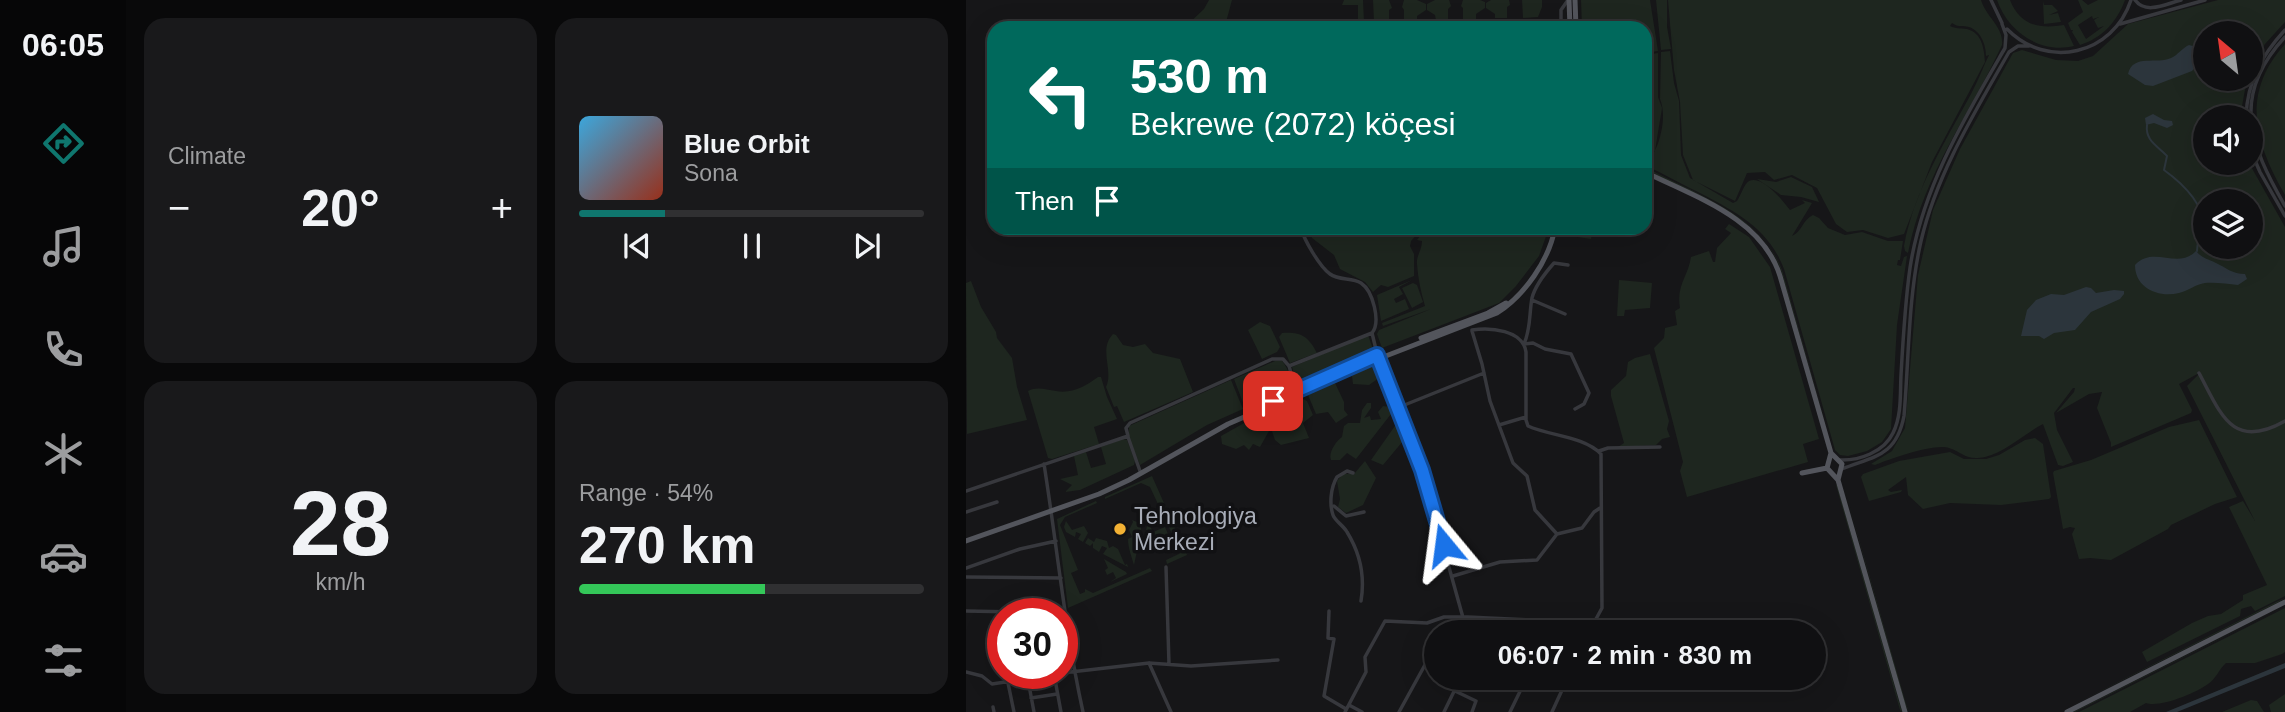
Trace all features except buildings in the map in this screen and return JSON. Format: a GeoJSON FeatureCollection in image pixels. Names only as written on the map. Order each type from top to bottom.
{"type":"FeatureCollection","features":[{"type":"Feature","properties":{"kind":"main road"},"geometry":{"type":"LineString","coordinates":[[1569,0],[1570,21]]}},
{"type":"Feature","properties":{"kind":"main road"},"geometry":{"type":"LineString","coordinates":[[1575,0],[1576,21]]}},
{"type":"Feature","properties":{"kind":"main road"},"geometry":{"type":"LineString","coordinates":[[1652,176],[1742,223],[1753,231],[1769,250],[1778,269],[1830,453],[1828,465]]}},
{"type":"Feature","properties":{"kind":"main road"},"geometry":{"type":"LineString","coordinates":[[1052,510],[1140,471],[1210,429],[1378,357],[1497,313],[1511,303],[1543,262],[1553,235]]}},
{"type":"Feature","properties":{"kind":"main road"},"geometry":{"type":"LineString","coordinates":[[966,539],[1129,480],[1220,428],[1378,357]]}},
{"type":"Feature","properties":{"kind":"main road"},"geometry":{"type":"LineString","coordinates":[[1830,453],[1837,459],[1838,480],[1905,712]]}},
{"type":"Feature","properties":{"kind":"main road"},"geometry":{"type":"LineString","coordinates":[[1802,473],[1828,465],[1837,459]]}},
{"type":"Feature","properties":{"kind":"main road"},"geometry":{"type":"LineString","coordinates":[[1828,465],[1838,471]]}},
{"type":"Feature","properties":{"kind":"main road"},"geometry":{"type":"LineString","coordinates":[[2067,712],[2285,602]]}},
{"type":"Feature","properties":{"kind":"street"},"geometry":{"type":"LineString","coordinates":[[1561,21],[1561,10],[1569,0]]}},
{"type":"Feature","properties":{"kind":"street"},"geometry":{"type":"LineString","coordinates":[[1837,459],[1854,459],[1872,453],[1883,446],[1894,431],[1899,406],[1907,292],[1919,226],[1940,168],[2005,48],[2006,35],[1991,0]]}},
{"type":"Feature","properties":{"kind":"street"},"geometry":{"type":"LineString","coordinates":[[1838,471],[1879,456],[1889,449],[1899,434],[1904,416],[1914,279],[1930,211],[1946,169],[2009,52],[2018,46],[2054,53],[2081,51],[2104,39],[2118,25],[2133,0],[2147,9],[2181,0]]}},
{"type":"Feature","properties":{"kind":"street"},"geometry":{"type":"LineString","coordinates":[[2118,25],[2205,0]]}},
{"type":"Feature","properties":{"kind":"street"},"geometry":{"type":"LineString","coordinates":[[2002,24],[2012,35],[2029,46]]}},
{"type":"Feature","properties":{"kind":"street"},"geometry":{"type":"LineString","coordinates":[[2247,105],[2257,69],[2267,50],[2285,30]]}},
{"type":"Feature","properties":{"kind":"street"},"geometry":{"type":"LineString","coordinates":[[2285,37],[2271,53],[2261,72],[2252,100],[2251,122],[2259,158],[2285,206]]}},
{"type":"Feature","properties":{"kind":"street"},"geometry":{"type":"LineString","coordinates":[[2262,175],[2285,216]]}},
{"type":"Feature","properties":{"kind":"street"},"geometry":{"type":"LineString","coordinates":[[1304,235],[1327,272],[1336,277],[1358,281],[1367,289],[1377,321],[1372,333],[1378,357],[1422,470],[1465,620]]}},
{"type":"Feature","properties":{"kind":"street"},"geometry":{"type":"LineString","coordinates":[[1524,344],[1530,327],[1532,300],[1537,288],[1552,265],[1568,265]]}},
{"type":"Feature","properties":{"kind":"street"},"geometry":{"type":"LineString","coordinates":[[1532,300],[1564,314]]}},
{"type":"Feature","properties":{"kind":"street"},"geometry":{"type":"LineString","coordinates":[[1557,534],[1535,510],[1528,478],[1513,463],[1490,401],[1470,325],[1496,329],[1520,339],[1524,344],[1526,417],[1531,428],[1565,437],[1599,452],[1602,608],[1594,620]]}},
{"type":"Feature","properties":{"kind":"street"},"geometry":{"type":"LineString","coordinates":[[1289,366],[1372,333]]}},
{"type":"Feature","properties":{"kind":"street"},"geometry":{"type":"LineString","coordinates":[[1524,344],[1533,343],[1545,349],[1571,354],[1589,394],[1584,404],[1575,409]]}},
{"type":"Feature","properties":{"kind":"street"},"geometry":{"type":"LineString","coordinates":[[1140,471],[1126,428],[1130,423],[1266,361],[1281,359],[1289,366],[1296,391]]}},
{"type":"Feature","properties":{"kind":"street"},"geometry":{"type":"LineString","coordinates":[[1397,408],[1484,373]]}},
{"type":"Feature","properties":{"kind":"street"},"geometry":{"type":"LineString","coordinates":[[2199,373],[2222,416],[2233,427],[2245,432],[2259,432],[2285,421]]}},
{"type":"Feature","properties":{"kind":"street"},"geometry":{"type":"LineString","coordinates":[[1499,425],[1526,417]]}},
{"type":"Feature","properties":{"kind":"street"},"geometry":{"type":"LineString","coordinates":[[966,491],[1128,436]]}},
{"type":"Feature","properties":{"kind":"street"},"geometry":{"type":"LineString","coordinates":[[1599,452],[1605,449],[1660,447]]}},
{"type":"Feature","properties":{"kind":"street"},"geometry":{"type":"LineString","coordinates":[[1044,464],[1064,598]]}},
{"type":"Feature","properties":{"kind":"street"},"geometry":{"type":"LineString","coordinates":[[1353,473],[1345,471],[1335,478],[1331,498],[1334,517],[1348,534],[1361,566],[1361,601]]}},
{"type":"Feature","properties":{"kind":"street"},"geometry":{"type":"LineString","coordinates":[[966,512],[997,502]]}},
{"type":"Feature","properties":{"kind":"street"},"geometry":{"type":"LineString","coordinates":[[1332,504],[1345,516],[1364,512]]}},
{"type":"Feature","properties":{"kind":"street"},"geometry":{"type":"LineString","coordinates":[[1452,576],[1509,561],[1535,561],[1557,534],[1584,527],[1594,512],[1601,508]]}},
{"type":"Feature","properties":{"kind":"street"},"geometry":{"type":"LineString","coordinates":[[966,568],[1020,549],[1056,541]]}},
{"type":"Feature","properties":{"kind":"street"},"geometry":{"type":"LineString","coordinates":[[1166,567],[1168,664]]}},
{"type":"Feature","properties":{"kind":"street"},"geometry":{"type":"LineString","coordinates":[[966,577],[1061,578]]}},
{"type":"Feature","properties":{"kind":"street"},"geometry":{"type":"LineString","coordinates":[[966,611],[987,611]]}},
{"type":"Feature","properties":{"kind":"street"},"geometry":{"type":"LineString","coordinates":[[1329,611],[1328,638],[1334,639],[1324,696],[1345,711],[1366,672],[1365,657],[1385,621],[1427,623],[1444,617],[1519,620]]}},
{"type":"Feature","properties":{"kind":"street"},"geometry":{"type":"LineString","coordinates":[[1078,671],[1149,663],[1199,666],[1278,660]]}},
{"type":"Feature","properties":{"kind":"street"},"geometry":{"type":"LineString","coordinates":[[1149,663],[1171,712]]}},
{"type":"Feature","properties":{"kind":"street"},"geometry":{"type":"LineString","coordinates":[[1399,712],[1424,667]]}},
{"type":"Feature","properties":{"kind":"street"},"geometry":{"type":"LineString","coordinates":[[966,672],[987,680]]}},
{"type":"Feature","properties":{"kind":"street"},"geometry":{"type":"LineString","coordinates":[[1009,689],[1014,712]]}},
{"type":"Feature","properties":{"kind":"street"},"geometry":{"type":"LineString","coordinates":[[1030,689],[1034,712]]}},
{"type":"Feature","properties":{"kind":"street"},"geometry":{"type":"LineString","coordinates":[[1057,689],[1061,712]]}},
{"type":"Feature","properties":{"kind":"street"},"geometry":{"type":"LineString","coordinates":[[1078,689],[1083,712]]}},
{"type":"Feature","properties":{"kind":"street"},"geometry":{"type":"LineString","coordinates":[[1510,712],[1521,690]]}},
{"type":"Feature","properties":{"kind":"street"},"geometry":{"type":"LineString","coordinates":[[1552,712],[1562,690]]}},
{"type":"Feature","properties":{"kind":"street"},"geometry":{"type":"LineString","coordinates":[[1444,712],[1455,691],[1476,701],[1472,712]]}},
{"type":"Feature","properties":{"kind":"street"},"geometry":{"type":"LineString","coordinates":[[1031,698],[1057,694]]}},
{"type":"Feature","properties":{"kind":"street"},"geometry":{"type":"LineString","coordinates":[[1349,704],[1362,712]]}},
{"type":"Feature","properties":{"kind":"shaded area"},"geometry":{"type":"Polygon","coordinates":[[[1209,0],[1232,0],[1226,21],[1191,21],[1209,0]]]}},
{"type":"Feature","properties":{"kind":"shaded area"},"geometry":{"type":"Polygon","coordinates":[[[1344,0],[1363,0],[1364,21],[1358,21],[1358,5],[1342,5],[1344,0]]]}},
{"type":"Feature","properties":{"kind":"shaded area"},"geometry":{"type":"Polygon","coordinates":[[[1373,0],[1389,0],[1392,8],[1389,10],[1389,21],[1374,21],[1373,0]]]}},
{"type":"Feature","properties":{"kind":"shaded area"},"geometry":{"type":"Polygon","coordinates":[[[1404,0],[1417,0],[1426,4],[1426,10],[1417,16],[1417,20],[1404,21],[1404,0]]]}},
{"type":"Feature","properties":{"kind":"shaded area"},"geometry":{"type":"Polygon","coordinates":[[[1435,0],[1449,0],[1451,6],[1448,9],[1448,20],[1436,20],[1435,15],[1427,10],[1427,4],[1435,0]]]}},
{"type":"Feature","properties":{"kind":"shaded area"},"geometry":{"type":"Polygon","coordinates":[[[1463,0],[1480,0],[1485,2],[1485,8],[1476,14],[1476,19],[1463,19],[1463,0]]]}},
{"type":"Feature","properties":{"kind":"shaded area"},"geometry":{"type":"Polygon","coordinates":[[[1491,0],[1509,0],[1507,18],[1495,18],[1495,14],[1486,8],[1486,3],[1491,0]]]}},
{"type":"Feature","properties":{"kind":"shaded area"},"geometry":{"type":"Polygon","coordinates":[[[1522,0],[1542,0],[1538,17],[1523,18],[1522,0]]]}},
{"type":"Feature","properties":{"kind":"shaded area"},"geometry":{"type":"Polygon","coordinates":[[[1581,0],[1650,0],[1658,51],[1652,52],[1652,21],[1582,21],[1581,0]]]}},
{"type":"Feature","properties":{"kind":"shaded area"},"geometry":{"type":"Polygon","coordinates":[[[1656,0],[1667,0],[1667,27],[1671,49],[1661,50],[1656,0]]]}},
{"type":"Feature","properties":{"kind":"shaded area"},"geometry":{"type":"Polygon","coordinates":[[[1668,0],[1981,0],[1998,27],[2002,45],[1936,170],[1925,196],[1908,253],[1904,246],[1923,186],[1989,55],[1986,56],[1980,35],[1969,27],[1952,23],[1950,26],[1967,29],[1976,34],[1983,46],[1985,62],[1932,162],[1904,234],[1888,238],[1863,230],[1847,232],[1836,224],[1817,188],[1792,175],[1774,180],[1765,172],[1747,173],[1735,201],[1693,180],[1683,155],[1680,102],[1674,70],[1668,0]]]}},
{"type":"Feature","properties":{"kind":"shaded area"},"geometry":{"type":"Polygon","coordinates":[[[1997,0],[2010,0],[2019,15],[2032,24],[2064,25],[2074,46],[2049,47],[2027,38],[2009,22],[1997,0]]]}},
{"type":"Feature","properties":{"kind":"shaded area"},"geometry":{"type":"Polygon","coordinates":[[[2078,0],[2088,5],[2098,0],[2125,0],[2108,28],[2080,45],[2068,23],[2083,12],[2078,0]],[[2092,16],[2078,25],[2086,39],[2104,26],[2098,28],[2094,20],[2099,17],[2093,19],[2092,16]]]}},
{"type":"Feature","properties":{"kind":"shaded area"},"geometry":{"type":"Polygon","coordinates":[[[2218,0],[2285,0],[2285,22],[2263,48],[2263,21],[2193,21],[2193,91],[2245,91],[2242,105],[2193,105],[2193,175],[2256,175],[2285,227],[2285,596],[2255,611],[2251,606],[2241,609],[2240,616],[2147,662],[2142,652],[2192,623],[2221,614],[2243,600],[2243,595],[2267,585],[2229,507],[2243,501],[2255,521],[2187,386],[2201,372],[2179,384],[2191,413],[2111,447],[2097,408],[2102,392],[2089,394],[2056,413],[2074,392],[2073,388],[2054,413],[2057,430],[2073,462],[2063,466],[2058,465],[2043,424],[2008,447],[1985,457],[1969,457],[1942,447],[1871,464],[1892,451],[1905,428],[1918,275],[1933,210],[1960,149],[2013,53],[2022,50],[2056,60],[2078,61],[2093,56],[2128,24],[2218,0]]]}},
{"type":"Feature","properties":{"kind":"shaded area"},"geometry":{"type":"Polygon","coordinates":[[[2043,1],[2044,5],[2052,5],[2058,11],[2049,15],[2058,13],[2061,22],[2044,24],[2043,1]]]}},
{"type":"Feature","properties":{"kind":"shaded area"},"geometry":{"type":"Polygon","coordinates":[[[2285,44],[2285,195],[2263,147],[2263,105],[2257,105],[2259,91],[2263,91],[2263,79],[2285,44]]]}},
{"type":"Feature","properties":{"kind":"shaded area"},"geometry":{"type":"Polygon","coordinates":[[[2189,45],[2193,46],[2193,70],[2153,86],[2145,85],[2128,74],[2135,64],[2140,62],[2171,58],[2189,45]]]}},
{"type":"Feature","properties":{"kind":"shaded area"},"geometry":{"type":"Polygon","coordinates":[[[1670,51],[1679,101],[1681,155],[1690,178],[1733,203],[1737,201],[1747,183],[1754,180],[1772,190],[1790,210],[1805,203],[1802,200],[1812,203],[1792,236],[1813,215],[1828,228],[1845,235],[1862,232],[1888,241],[1903,241],[1897,265],[1901,266],[1907,256],[1897,325],[1891,429],[1882,442],[1867,451],[1848,456],[1840,455],[1835,450],[1784,269],[1769,242],[1736,213],[1652,169],[1652,156],[1663,125],[1660,99],[1661,52],[1670,51]]]}},
{"type":"Feature","properties":{"kind":"shaded area"},"geometry":{"type":"Polygon","coordinates":[[[1658,53],[1658,97],[1662,108],[1652,155],[1652,54],[1658,53]]]}},
{"type":"Feature","properties":{"kind":"shaded area"},"geometry":{"type":"Polygon","coordinates":[[[2153,114],[2172,121],[2173,125],[2167,128],[2154,123],[2146,125],[2145,118],[2153,114]]]}},
{"type":"Feature","properties":{"kind":"shaded area"},"geometry":{"type":"Polygon","coordinates":[[[1652,170],[1724,208],[1742,220],[1756,232],[1722,208],[1663,179],[1652,170]]]}},
{"type":"Feature","properties":{"kind":"shaded area"},"geometry":{"type":"Polygon","coordinates":[[[1791,177],[1812,187],[1819,202],[1781,195],[1757,179],[1776,182],[1791,177]]]}},
{"type":"Feature","properties":{"kind":"shaded area"},"geometry":{"type":"Polygon","coordinates":[[[1729,224],[1749,237],[1770,267],[1819,439],[1803,444],[1808,462],[1687,497],[1680,471],[1683,462],[1654,348],[1664,338],[1665,328],[1677,325],[1675,311],[1680,308],[1681,287],[1691,257],[1709,251],[1715,262],[1717,248],[1731,233],[1725,229],[1729,224]]]}},
{"type":"Feature","properties":{"kind":"shaded area"},"geometry":{"type":"Polygon","coordinates":[[[1311,235],[1417,235],[1410,246],[1414,254],[1414,276],[1388,287],[1381,285],[1373,292],[1365,282],[1340,269],[1334,255],[1311,235]]]}},
{"type":"Feature","properties":{"kind":"shaded area"},"geometry":{"type":"Polygon","coordinates":[[[1421,235],[1546,235],[1539,256],[1499,303],[1382,348],[1377,334],[1379,330],[1431,309],[1383,326],[1382,323],[1425,306],[1417,264],[1422,241],[1417,240],[1421,235]]]}},
{"type":"Feature","properties":{"kind":"shaded area"},"geometry":{"type":"Polygon","coordinates":[[[1571,235],[1592,235],[1591,239],[1571,235]]]}},
{"type":"Feature","properties":{"kind":"shaded area"},"geometry":{"type":"Polygon","coordinates":[[[1772,251],[1782,270],[1832,446],[1781,270],[1772,251]]]}},
{"type":"Feature","properties":{"kind":"shaded area"},"geometry":{"type":"Polygon","coordinates":[[[2193,253],[2193,259],[2207,259],[2245,274],[2247,279],[2238,285],[2202,284],[2182,292],[2163,294],[2149,290],[2136,273],[2135,265],[2142,259],[2189,256],[2193,253]]]}},
{"type":"Feature","properties":{"kind":"shaded area"},"geometry":{"type":"Polygon","coordinates":[[[1412,280],[1399,287],[1403,294],[1394,299],[1396,303],[1405,299],[1409,309],[1381,321],[1377,295],[1412,280]]]}},
{"type":"Feature","properties":{"kind":"shaded area"},"geometry":{"type":"Polygon","coordinates":[[[1619,280],[1652,283],[1650,308],[1625,310],[1624,316],[1617,316],[1619,280]]]}},
{"type":"Feature","properties":{"kind":"shaded area"},"geometry":{"type":"Polygon","coordinates":[[[971,281],[997,338],[1012,358],[1027,420],[967,434],[966,283],[971,281]]]}},
{"type":"Feature","properties":{"kind":"shaded area"},"geometry":{"type":"Polygon","coordinates":[[[1413,283],[1417,285],[1423,302],[1412,308],[1402,288],[1413,283]]]}},
{"type":"Feature","properties":{"kind":"shaded area"},"geometry":{"type":"Polygon","coordinates":[[[2086,287],[2096,293],[2114,290],[2124,291],[2124,294],[2120,299],[2091,312],[2075,330],[2054,333],[2044,339],[2039,336],[2021,336],[2027,310],[2036,300],[2051,294],[2064,295],[2086,287]]]}},
{"type":"Feature","properties":{"kind":"shaded area"},"geometry":{"type":"Polygon","coordinates":[[[1260,322],[1270,326],[1280,347],[1277,352],[1262,359],[1248,330],[1260,322]]]}},
{"type":"Feature","properties":{"kind":"shaded area"},"geometry":{"type":"Polygon","coordinates":[[[1282,333],[1303,336],[1317,353],[1290,363],[1279,337],[1282,333]]]}},
{"type":"Feature","properties":{"kind":"shaded area"},"geometry":{"type":"Polygon","coordinates":[[[1113,334],[1123,345],[1133,347],[1145,344],[1153,353],[1180,359],[1193,392],[1124,422],[1106,387],[1106,353],[1113,334]]]}},
{"type":"Feature","properties":{"kind":"shaded area"},"geometry":{"type":"Polygon","coordinates":[[[1368,335],[1374,352],[1302,382],[1295,377],[1292,367],[1368,335]]]}},
{"type":"Feature","properties":{"kind":"shaded area"},"geometry":{"type":"Polygon","coordinates":[[[1650,354],[1669,421],[1667,429],[1670,437],[1662,439],[1656,445],[1618,447],[1624,443],[1611,390],[1626,376],[1628,362],[1650,354]]]}},
{"type":"Feature","properties":{"kind":"shaded area"},"geometry":{"type":"Polygon","coordinates":[[[1275,361],[1282,361],[1286,367],[1290,378],[1289,389],[1245,408],[1234,379],[1275,361]]]}},
{"type":"Feature","properties":{"kind":"shaded area"},"geometry":{"type":"Polygon","coordinates":[[[1374,365],[1379,378],[1369,385],[1353,384],[1352,376],[1374,365]]]}},
{"type":"Feature","properties":{"kind":"shaded area"},"geometry":{"type":"Polygon","coordinates":[[[1101,377],[1117,419],[1094,427],[1099,444],[1048,458],[1028,391],[1073,390],[1101,377]]]}},
{"type":"Feature","properties":{"kind":"shaded area"},"geometry":{"type":"Polygon","coordinates":[[[1231,380],[1243,409],[1207,425],[1140,465],[1129,438],[1129,426],[1231,380]]]}},
{"type":"Feature","properties":{"kind":"shaded area"},"geometry":{"type":"Polygon","coordinates":[[[1335,383],[1348,415],[1336,423],[1328,412],[1316,414],[1308,395],[1335,383]]]}},
{"type":"Feature","properties":{"kind":"shaded area"},"geometry":{"type":"Polygon","coordinates":[[[1303,399],[1307,401],[1313,415],[1303,423],[1309,438],[1281,445],[1275,440],[1272,431],[1269,431],[1260,447],[1253,444],[1249,450],[1244,445],[1236,449],[1222,444],[1221,436],[1246,422],[1303,399]]]}},
{"type":"Feature","properties":{"kind":"shaded area"},"geometry":{"type":"Polygon","coordinates":[[[1367,403],[1371,403],[1371,408],[1364,418],[1370,416],[1371,420],[1381,419],[1378,412],[1383,406],[1390,407],[1391,414],[1356,459],[1347,453],[1340,460],[1331,460],[1332,451],[1342,437],[1344,426],[1348,423],[1360,423],[1362,410],[1367,403]]]}},
{"type":"Feature","properties":{"kind":"shaded area"},"geometry":{"type":"Polygon","coordinates":[[[2199,420],[2237,497],[2215,504],[2171,525],[2111,560],[2079,559],[2072,534],[2075,528],[2063,529],[2054,471],[2091,460],[2169,427],[2199,420]]]}},
{"type":"Feature","properties":{"kind":"shaded area"},"geometry":{"type":"Polygon","coordinates":[[[1397,423],[1403,441],[1383,465],[1371,460],[1397,423]]]}},
{"type":"Feature","properties":{"kind":"shaded area"},"geometry":{"type":"Polygon","coordinates":[[[2035,438],[2043,444],[2051,497],[2049,499],[2001,505],[1950,503],[1923,509],[1908,495],[1906,477],[1888,490],[1902,490],[1901,492],[1869,501],[1861,477],[1899,461],[1950,452],[1964,459],[1986,459],[2025,440],[2035,438]]]}},
{"type":"Feature","properties":{"kind":"shaded area"},"geometry":{"type":"Polygon","coordinates":[[[1127,440],[1134,465],[1080,490],[1065,492],[1072,485],[1060,479],[1078,475],[1074,456],[1086,452],[1091,468],[1106,464],[1101,447],[1127,440]]]}},
{"type":"Feature","properties":{"kind":"shaded area"},"geometry":{"type":"Polygon","coordinates":[[[1365,461],[1376,478],[1363,505],[1346,513],[1338,507],[1340,499],[1337,481],[1343,474],[1354,474],[1365,461]]]}},
{"type":"Feature","properties":{"kind":"shaded area"},"geometry":{"type":"Polygon","coordinates":[[[1152,476],[1187,555],[1167,564],[1166,560],[1181,553],[1150,487],[1141,483],[1105,499],[1152,476]]]}},
{"type":"Feature","properties":{"kind":"shaded area"},"geometry":{"type":"Polygon","coordinates":[[[1843,483],[1906,704],[1909,712],[1905,704],[1843,483]]]}},
{"type":"Feature","properties":{"kind":"shaded area"},"geometry":{"type":"Polygon","coordinates":[[[1837,485],[1902,712],[1900,710],[1837,485]]]}},
{"type":"Feature","properties":{"kind":"shaded area"},"geometry":{"type":"Polygon","coordinates":[[[1096,501],[1097,503],[1065,517],[1060,525],[1078,570],[1071,573],[1080,594],[1085,592],[1085,589],[1093,593],[1150,568],[1152,571],[1078,604],[1078,598],[1067,598],[1057,519],[1096,501]]]}},
{"type":"Feature","properties":{"kind":"shaded area"},"geometry":{"type":"Polygon","coordinates":[[[1139,515],[1145,516],[1141,523],[1141,533],[1135,531],[1133,536],[1140,537],[1134,565],[1128,539],[1132,537],[1129,530],[1132,520],[1137,522],[1139,515]]]}},
{"type":"Feature","properties":{"kind":"shaded area"},"geometry":{"type":"Polygon","coordinates":[[[1066,521],[1072,530],[1084,526],[1088,533],[1083,542],[1078,539],[1081,534],[1076,532],[1075,537],[1066,532],[1066,521]]]}},
{"type":"Feature","properties":{"kind":"shaded area"},"geometry":{"type":"Polygon","coordinates":[[[1148,522],[1153,532],[1165,527],[1171,541],[1151,550],[1148,545],[1143,548],[1145,536],[1149,534],[1145,534],[1148,522]]]}},
{"type":"Feature","properties":{"kind":"shaded area"},"geometry":{"type":"Polygon","coordinates":[[[1088,538],[1094,542],[1096,538],[1107,541],[1109,548],[1113,546],[1118,549],[1128,567],[1103,554],[1107,548],[1102,546],[1099,552],[1093,548],[1093,543],[1090,546],[1085,543],[1088,538]]]}},
{"type":"Feature","properties":{"kind":"shaded area"},"geometry":{"type":"Polygon","coordinates":[[[1104,559],[1127,574],[1110,582],[1116,578],[1113,572],[1107,575],[1105,570],[1108,568],[1104,559]]]}},
{"type":"Feature","properties":{"kind":"shaded area"},"geometry":{"type":"Polygon","coordinates":[[[2285,598],[2277,603],[2059,712],[2276,602],[2285,598]]]}},
{"type":"Feature","properties":{"kind":"shaded area"},"geometry":{"type":"Polygon","coordinates":[[[2285,606],[2075,712],[2073,712],[2285,606]]]}},
{"type":"Feature","properties":{"kind":"shaded area"},"geometry":{"type":"Polygon","coordinates":[[[2285,608],[2285,652],[2282,654],[2255,663],[2226,663],[2208,684],[2169,702],[2146,703],[2130,712],[2079,712],[2285,608]]]}},
{"type":"Feature","properties":{"kind":"shaded area"},"geometry":{"type":"Polygon","coordinates":[[[2285,663],[2285,668],[2177,712],[2166,712],[2285,663]]]}},
{"type":"Feature","properties":{"kind":"shaded area"},"geometry":{"type":"Polygon","coordinates":[[[2285,694],[2285,712],[2271,712],[2269,705],[2285,694]]]}},
{"type":"Feature","properties":{"kind":"shaded area"},"geometry":{"type":"Polygon","coordinates":[[[2251,700],[2257,701],[2264,712],[2222,712],[2251,700]]]}},
{"type":"Feature","properties":{"kind":"waterway"},"geometry":{"type":"LineString","coordinates":[[2147,125],[2150,139],[2167,156],[2164,170],[2193,198]]}},
{"type":"Feature","properties":{"kind":"place","name":"Tehnologiya Merkezi"},"geometry":{"type":"Point","coordinates":[1120,529]}},
{"type":"Feature","properties":{"kind":"route"},"geometry":{"type":"LineString","coordinates":[[1273,401],[1377,355],[1422,470],[1444,545]]}}]}
